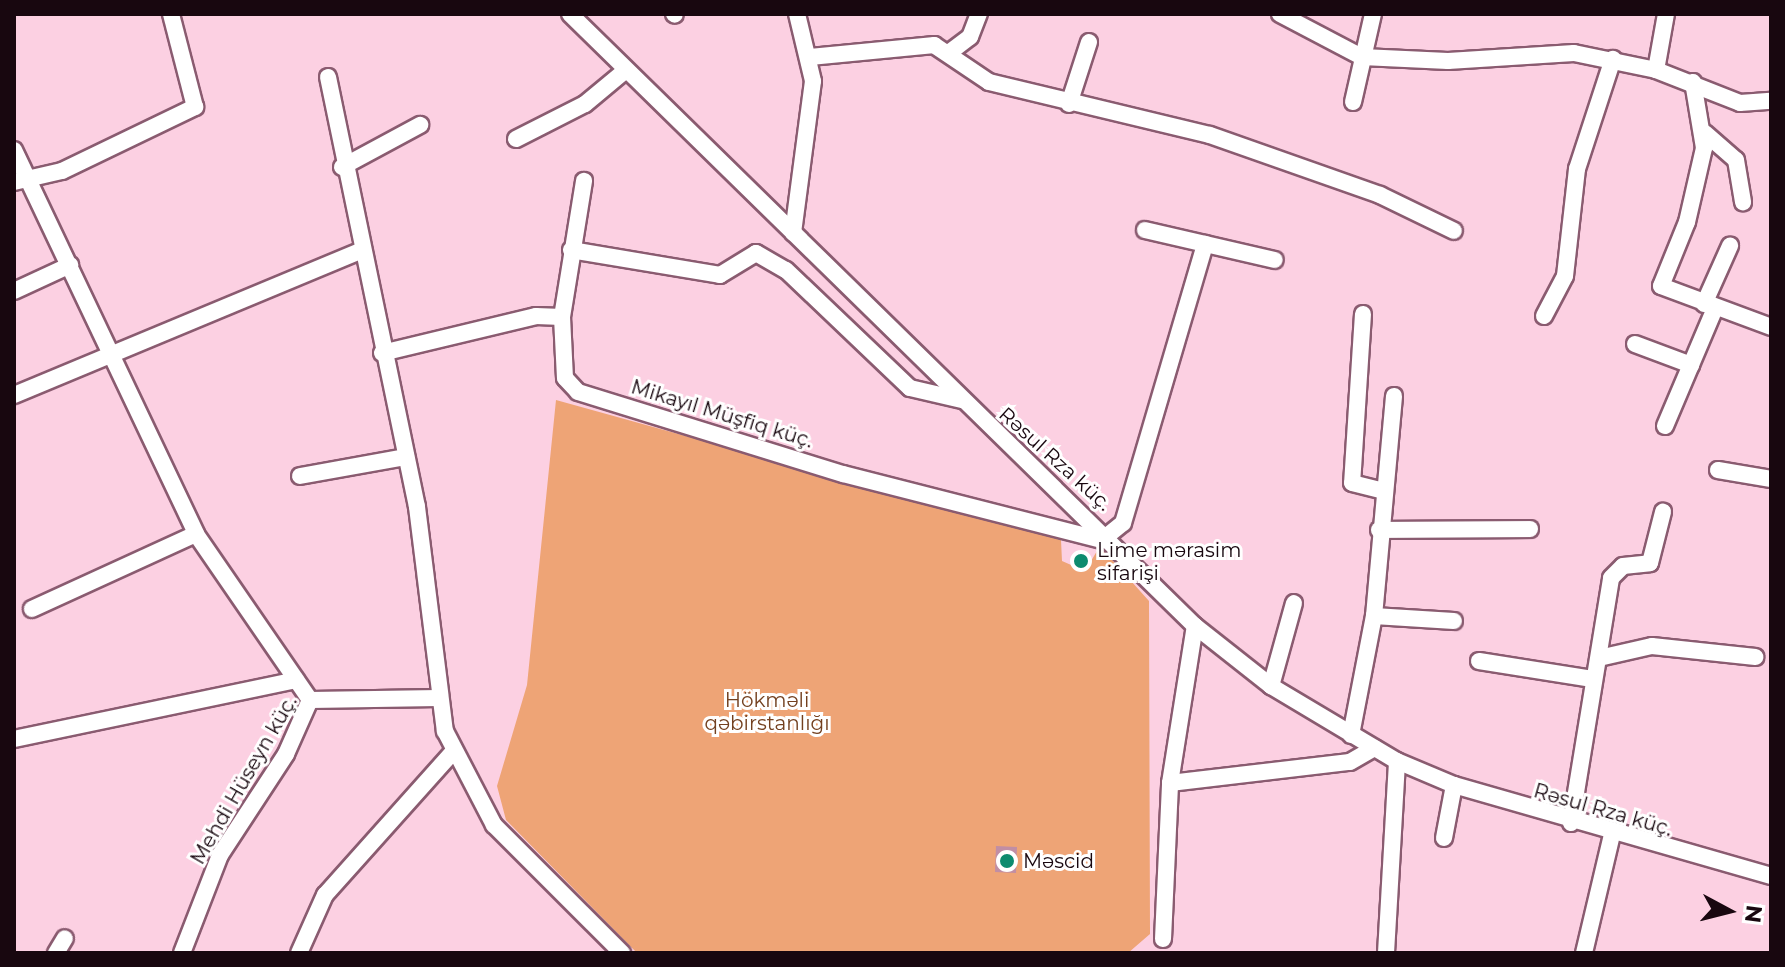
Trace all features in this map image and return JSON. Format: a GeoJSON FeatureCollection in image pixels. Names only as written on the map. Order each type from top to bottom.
{"type":"FeatureCollection","features":[{"type":"Feature","properties":{"kind":"street"},"geometry":{"type":"LineString","coordinates":[[22,181],[195,107],[171,14]]}},
{"type":"Feature","properties":{"kind":"street","name":"Rəsul Rza küç."},"geometry":{"type":"LineString","coordinates":[[570,14],[962,400],[1111,537],[1195,626],[1271,686],[1397,761],[1454,785],[1612,835],[1771,876]]}},
{"type":"Feature","properties":{"kind":"street"},"geometry":{"type":"LineString","coordinates":[[793,233],[813,100],[810,57],[797,14]]}},
{"type":"Feature","properties":{"kind":"street"},"geometry":{"type":"LineString","coordinates":[[950,52],[970,37],[979,14]]}},
{"type":"Feature","properties":{"kind":"street"},"geometry":{"type":"LineString","coordinates":[[1280,14],[1362,57],[1448,61],[1537,51],[1613,59],[1693,82],[1740,103],[1771,101]]}},
{"type":"Feature","properties":{"kind":"street"},"geometry":{"type":"LineString","coordinates":[[1353,102],[1373,14]]}},
{"type":"Feature","properties":{"kind":"street"},"geometry":{"type":"LineString","coordinates":[[1656,70],[1666,14]]}},
{"type":"Feature","properties":{"kind":"street"},"geometry":{"type":"LineString","coordinates":[[1069,104],[1089,42]]}},
{"type":"Feature","properties":{"kind":"street"},"geometry":{"type":"LineString","coordinates":[[810,57],[921,44],[950,52],[989,82],[1069,104],[1210,135],[1380,195],[1454,231]]}},
{"type":"Feature","properties":{"kind":"street"},"geometry":{"type":"LineString","coordinates":[[1544,316],[1565,276],[1577,169],[1613,59]]}},
{"type":"Feature","properties":{"kind":"street"},"geometry":{"type":"LineString","coordinates":[[516,139],[585,104],[626,70]]}},
{"type":"Feature","properties":{"kind":"street"},"geometry":{"type":"LineString","coordinates":[[328,77],[342,167],[406,457],[439,698],[453,752],[494,825],[622,953]]}},
{"type":"Feature","properties":{"kind":"street"},"geometry":{"type":"LineString","coordinates":[[1693,82],[1705,133],[1687,222],[1661,286],[1771,327]]}},
{"type":"Feature","properties":{"kind":"street"},"geometry":{"type":"LineString","coordinates":[[342,167],[420,125]]}},
{"type":"Feature","properties":{"kind":"street"},"geometry":{"type":"LineString","coordinates":[[1705,133],[1736,160],[1743,202]]}},
{"type":"Feature","properties":{"kind":"street"},"geometry":{"type":"LineString","coordinates":[[14,150],[22,181],[70,265],[196,534],[310,700]]}},
{"type":"Feature","properties":{"kind":"street","name":"Mikayıl Müşfiq küç."},"geometry":{"type":"LineString","coordinates":[[584,181],[562,317],[565,378],[578,392],[872,482],[1075,537],[1111,537]]}},
{"type":"Feature","properties":{"kind":"street"},"geometry":{"type":"LineString","coordinates":[[1145,230],[1275,260]]}},
{"type":"Feature","properties":{"kind":"street"},"geometry":{"type":"LineString","coordinates":[[1111,537],[1123,523],[1205,244]]}},
{"type":"Feature","properties":{"kind":"street"},"geometry":{"type":"LineString","coordinates":[[1665,426],[1691,365],[1730,246]]}},
{"type":"Feature","properties":{"kind":"street"},"geometry":{"type":"LineString","coordinates":[[571,250],[720,275],[756,253],[786,270],[910,388],[962,400]]}},
{"type":"Feature","properties":{"kind":"street"},"geometry":{"type":"LineString","coordinates":[[14,395],[360,251]]}},
{"type":"Feature","properties":{"kind":"street"},"geometry":{"type":"LineString","coordinates":[[14,291],[70,265]]}},
{"type":"Feature","properties":{"kind":"street"},"geometry":{"type":"LineString","coordinates":[[1363,314],[1352,483],[1383,491]]}},
{"type":"Feature","properties":{"kind":"street"},"geometry":{"type":"LineString","coordinates":[[382,353],[536,316],[562,317]]}},
{"type":"Feature","properties":{"kind":"street"},"geometry":{"type":"LineString","coordinates":[[1635,344],[1691,365]]}},
{"type":"Feature","properties":{"kind":"street"},"geometry":{"type":"LineString","coordinates":[[1351,735],[1374,616],[1379,530],[1394,396]]}},
{"type":"Feature","properties":{"kind":"street"},"geometry":{"type":"LineString","coordinates":[[300,476],[406,457]]}},
{"type":"Feature","properties":{"kind":"street"},"geometry":{"type":"LineString","coordinates":[[1718,470],[1771,479]]}},
{"type":"Feature","properties":{"kind":"street"},"geometry":{"type":"LineString","coordinates":[[1571,823],[1611,578],[1623,566],[1650,563],[1663,512]]}},
{"type":"Feature","properties":{"kind":"street"},"geometry":{"type":"LineString","coordinates":[[1379,530],[1530,529]]}},
{"type":"Feature","properties":{"kind":"street"},"geometry":{"type":"LineString","coordinates":[[32,609],[196,534]]}},
{"type":"Feature","properties":{"kind":"street"},"geometry":{"type":"LineString","coordinates":[[1271,686],[1294,603]]}},
{"type":"Feature","properties":{"kind":"street"},"geometry":{"type":"LineString","coordinates":[[1374,616],[1454,621]]}},
{"type":"Feature","properties":{"kind":"street"},"geometry":{"type":"LineString","coordinates":[[1163,939],[1170,783],[1195,626]]}},
{"type":"Feature","properties":{"kind":"street"},"geometry":{"type":"LineString","coordinates":[[1599,658],[1652,646],[1755,657]]}},
{"type":"Feature","properties":{"kind":"street"},"geometry":{"type":"LineString","coordinates":[[1479,661],[1593,679]]}},
{"type":"Feature","properties":{"kind":"street"},"geometry":{"type":"LineString","coordinates":[[14,739],[296,680]]}},
{"type":"Feature","properties":{"kind":"street","name":"Mehdi Hüseyn küç."},"geometry":{"type":"LineString","coordinates":[[182,953],[220,855],[286,754],[310,700],[439,698]]}},
{"type":"Feature","properties":{"kind":"street"},"geometry":{"type":"LineString","coordinates":[[1170,783],[1350,762],[1374,748]]}},
{"type":"Feature","properties":{"kind":"street"},"geometry":{"type":"LineString","coordinates":[[299,953],[325,895],[453,752]]}},
{"type":"Feature","properties":{"kind":"street"},"geometry":{"type":"LineString","coordinates":[[1386,953],[1397,761]]}},
{"type":"Feature","properties":{"kind":"street"},"geometry":{"type":"LineString","coordinates":[[1444,838],[1454,785]]}},
{"type":"Feature","properties":{"kind":"street"},"geometry":{"type":"LineString","coordinates":[[1584,953],[1612,835]]}},
{"type":"Feature","properties":{"kind":"green space","name":"Hökməli qəbirstanlığı"},"geometry":{"type":"Polygon","coordinates":[[[556,400],[1061,540],[1062,561],[1085,571],[1097,551],[1105,552],[1149,601],[1150,934],[1128,953],[637,953],[506,820],[497,786],[527,685],[556,400]]]}},
{"type":"Feature","properties":{"kind":"building"},"geometry":{"type":"Polygon","coordinates":[[[996,846],[1017,847],[1016,873],[995,872],[996,846]]]}},
{"type":"Feature","properties":{"kind":"place","name":"Lime mərasim sifarişi"},"geometry":{"type":"Point","coordinates":[1081,561]}},
{"type":"Feature","properties":{"kind":"place","name":"Məscid"},"geometry":{"type":"Point","coordinates":[1007,861]}}]}
